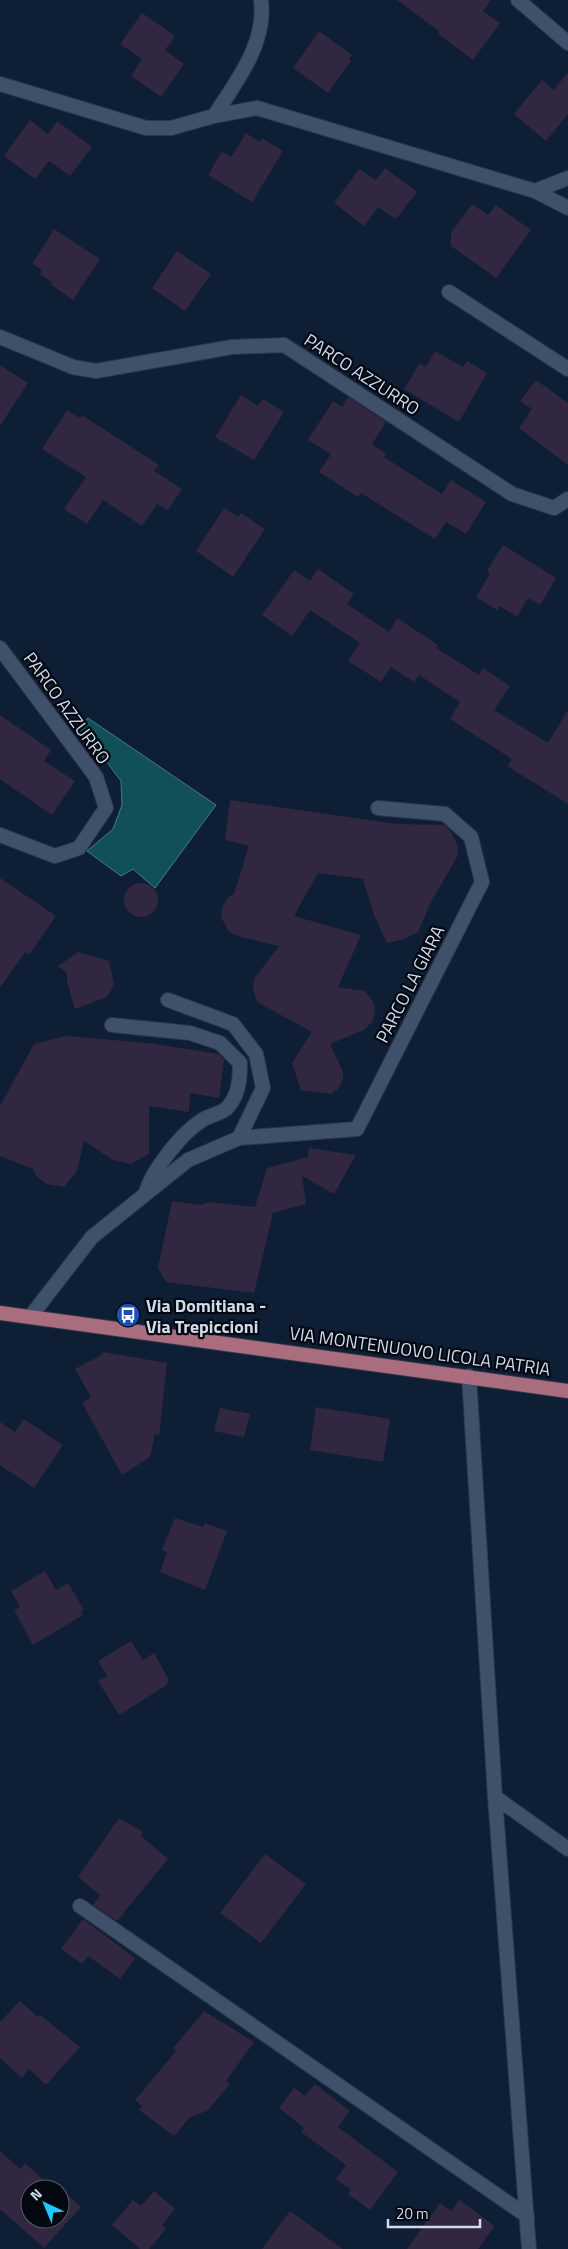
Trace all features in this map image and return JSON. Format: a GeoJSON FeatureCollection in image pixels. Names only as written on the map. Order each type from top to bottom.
{"type":"FeatureCollection","features":[{"type":"Feature","properties":{"kind":"main road","name":"VIA MONTENUOVO LICOLA PATRIA"},"geometry":{"type":"LineString","coordinates":[[0,1313],[568,1391]]}},
{"type":"Feature","properties":{"kind":"street"},"geometry":{"type":"LineString","coordinates":[[214,116],[247,66],[263,17],[261,0]]}},
{"type":"Feature","properties":{"kind":"street"},"geometry":{"type":"LineString","coordinates":[[518,0],[568,43]]}},
{"type":"Feature","properties":{"kind":"street"},"geometry":{"type":"LineString","coordinates":[[0,84],[146,128],[171,128],[214,116],[257,108],[535,191],[568,208]]}},
{"type":"Feature","properties":{"kind":"street"},"geometry":{"type":"LineString","coordinates":[[535,191],[568,178]]}},
{"type":"Feature","properties":{"kind":"street"},"geometry":{"type":"LineString","coordinates":[[449,292],[568,369]]}},
{"type":"Feature","properties":{"kind":"street","name":"PARCO AZZURRO"},"geometry":{"type":"LineString","coordinates":[[0,337],[73,367],[96,370],[232,347],[284,345],[512,494],[554,508],[568,499]]}},
{"type":"Feature","properties":{"kind":"street","name":"PARCO AZZURRO"},"geometry":{"type":"LineString","coordinates":[[0,648],[96,777],[106,808],[79,848],[55,856],[0,835]]}},
{"type":"Feature","properties":{"kind":"street","name":"PARCO LA GIARA"},"geometry":{"type":"LineString","coordinates":[[30,1317],[92,1237],[188,1160],[239,1138],[357,1129],[482,882],[471,837],[445,814],[378,808]]}},
{"type":"Feature","properties":{"kind":"street"},"geometry":{"type":"LineString","coordinates":[[168,1000],[233,1024],[256,1054],[263,1088],[239,1138]]}},
{"type":"Feature","properties":{"kind":"street","name":"PARCO LA GIARA"},"geometry":{"type":"LineString","coordinates":[[112,1024],[190,1032],[220,1042],[240,1063],[240,1086],[227,1108],[202,1120],[182,1139],[150,1180],[145,1195]]}},
{"type":"Feature","properties":{"kind":"street"},"geometry":{"type":"LineString","coordinates":[[469,1376],[495,1798],[529,2249]]}},
{"type":"Feature","properties":{"kind":"street"},"geometry":{"type":"LineString","coordinates":[[495,1798],[568,1849]]}},
{"type":"Feature","properties":{"kind":"street"},"geometry":{"type":"LineString","coordinates":[[80,1906],[527,2216]]}},
{"type":"Feature","properties":{"kind":"shaded area"},"geometry":{"type":"Polygon","coordinates":[[[88,718],[216,805],[155,888],[133,869],[121,876],[87,851],[113,829],[122,805],[121,781],[97,749],[76,728],[88,718]]]}},
{"type":"Feature","properties":{"kind":"building"},"geometry":{"type":"Polygon","coordinates":[[[397,0],[491,0],[483,11],[500,23],[473,60],[438,34],[440,32],[397,0]]]}},
{"type":"Feature","properties":{"kind":"building"},"geometry":{"type":"Polygon","coordinates":[[[142,13],[175,36],[165,50],[184,64],[161,97],[131,76],[142,59],[120,44],[142,13]]]}},
{"type":"Feature","properties":{"kind":"building"},"geometry":{"type":"Polygon","coordinates":[[[319,31],[352,55],[349,59],[351,61],[328,93],[293,68],[319,31]]]}},
{"type":"Feature","properties":{"kind":"building"},"geometry":{"type":"Polygon","coordinates":[[[568,72],[568,114],[546,141],[514,114],[542,80],[554,90],[568,72]]]}},
{"type":"Feature","properties":{"kind":"building"},"geometry":{"type":"Polygon","coordinates":[[[30,120],[48,134],[57,121],[92,147],[70,176],[49,161],[35,179],[4,156],[30,120]]]}},
{"type":"Feature","properties":{"kind":"building"},"geometry":{"type":"Polygon","coordinates":[[[246,133],[260,142],[262,138],[283,151],[252,202],[208,175],[222,152],[231,157],[246,133]]]}},
{"type":"Feature","properties":{"kind":"building"},"geometry":{"type":"Polygon","coordinates":[[[385,168],[417,192],[396,219],[378,207],[364,226],[334,203],[359,169],[376,180],[385,168]]]}},
{"type":"Feature","properties":{"kind":"building"},"geometry":{"type":"Polygon","coordinates":[[[472,204],[488,215],[496,205],[531,230],[496,278],[451,246],[451,233],[472,204]]]}},
{"type":"Feature","properties":{"kind":"building"},"geometry":{"type":"Polygon","coordinates":[[[54,229],[100,259],[73,300],[50,284],[52,282],[40,274],[42,270],[32,264],[54,229]]]}},
{"type":"Feature","properties":{"kind":"building"},"geometry":{"type":"Polygon","coordinates":[[[177,251],[211,274],[185,311],[152,288],[177,251]]]}},
{"type":"Feature","properties":{"kind":"building"},"geometry":{"type":"Polygon","coordinates":[[[435,351],[463,367],[467,361],[487,373],[459,422],[404,389],[420,363],[426,367],[435,351]]]}},
{"type":"Feature","properties":{"kind":"building"},"geometry":{"type":"Polygon","coordinates":[[[0,365],[28,383],[0,426],[0,365]]]}},
{"type":"Feature","properties":{"kind":"building"},"geometry":{"type":"Polygon","coordinates":[[[536,380],[568,403],[568,465],[519,428],[532,409],[520,401],[536,380]]]}},
{"type":"Feature","properties":{"kind":"building"},"geometry":{"type":"Polygon","coordinates":[[[241,395],[258,406],[263,399],[284,412],[254,460],[215,437],[241,395]]]}},
{"type":"Feature","properties":{"kind":"building"},"geometry":{"type":"Polygon","coordinates":[[[348,397],[386,422],[372,444],[386,454],[384,457],[442,494],[451,480],[486,502],[466,534],[446,522],[435,539],[361,493],[358,497],[319,472],[331,454],[308,440],[333,401],[342,407],[348,397]]]}},
{"type":"Feature","properties":{"kind":"building"},"geometry":{"type":"Polygon","coordinates":[[[67,410],[80,418],[82,415],[159,465],[154,471],[182,489],[168,510],[157,504],[142,526],[103,500],[87,524],[64,509],[86,477],[42,449],[67,410]]]}},
{"type":"Feature","properties":{"kind":"building"},"geometry":{"type":"Polygon","coordinates":[[[224,508],[238,517],[241,513],[265,529],[233,577],[196,551],[224,508]]]}},
{"type":"Feature","properties":{"kind":"building"},"geometry":{"type":"Polygon","coordinates":[[[503,545],[556,578],[540,605],[528,598],[517,617],[500,606],[497,610],[476,597],[490,574],[487,571],[503,545]]]}},
{"type":"Feature","properties":{"kind":"building"},"geometry":{"type":"Polygon","coordinates":[[[318,569],[354,594],[347,604],[389,632],[397,618],[438,645],[436,648],[479,675],[483,668],[510,686],[494,710],[548,743],[568,710],[568,804],[507,766],[512,759],[450,719],[460,702],[419,675],[414,682],[391,667],[381,682],[348,661],[360,643],[310,610],[292,636],[262,615],[294,570],[310,581],[318,569]]]}},
{"type":"Feature","properties":{"kind":"building"},"geometry":{"type":"Polygon","coordinates":[[[0,715],[51,750],[44,761],[75,781],[52,815],[0,779],[0,715]]]}},
{"type":"Feature","properties":{"kind":"building"},"geometry":{"type":"Polygon","coordinates":[[[230,800],[397,824],[445,825],[458,846],[457,857],[431,902],[418,932],[401,940],[387,943],[374,915],[363,879],[318,873],[294,916],[361,935],[338,987],[365,991],[374,1003],[375,1013],[372,1022],[364,1030],[330,1044],[343,1072],[343,1079],[338,1089],[331,1094],[301,1090],[292,1063],[312,1032],[257,1002],[253,988],[254,979],[279,946],[229,932],[221,917],[222,908],[227,898],[234,894],[249,846],[225,840],[230,800]]]}},
{"type":"Feature","properties":{"kind":"building"},"geometry":{"type":"Polygon","coordinates":[[[0,878],[56,916],[29,955],[25,952],[0,988],[0,878]]]}},
{"type":"Feature","properties":{"kind":"building"},"geometry":{"type":"Polygon","coordinates":[[[141,883],[148,884],[153,888],[157,893],[157,907],[153,912],[148,916],[141,917],[134,916],[129,912],[125,907],[124,900],[125,893],[129,888],[134,884],[141,883]]]}},
{"type":"Feature","properties":{"kind":"building"},"geometry":{"type":"Polygon","coordinates":[[[78,952],[109,961],[114,984],[107,997],[75,1009],[67,982],[67,973],[58,966],[78,952]]]}},
{"type":"Feature","properties":{"kind":"building"},"geometry":{"type":"Polygon","coordinates":[[[66,1036],[148,1043],[219,1054],[224,1060],[219,1098],[190,1093],[189,1112],[149,1106],[149,1154],[131,1164],[113,1160],[84,1141],[77,1171],[64,1187],[47,1184],[36,1176],[33,1169],[0,1156],[0,1106],[34,1044],[66,1036]]]}},
{"type":"Feature","properties":{"kind":"building"},"geometry":{"type":"Polygon","coordinates":[[[309,1148],[356,1155],[334,1194],[302,1176],[306,1204],[273,1213],[254,1293],[166,1282],[158,1268],[172,1201],[201,1205],[208,1202],[255,1207],[267,1168],[308,1157],[309,1148]]]}},
{"type":"Feature","properties":{"kind":"building"},"geometry":{"type":"Polygon","coordinates":[[[103,1352],[167,1363],[159,1436],[155,1434],[150,1457],[122,1475],[82,1403],[91,1397],[75,1369],[100,1356],[103,1352]]]}},
{"type":"Feature","properties":{"kind":"building"},"geometry":{"type":"Polygon","coordinates":[[[316,1407],[390,1419],[383,1462],[310,1450],[316,1407]]]}},
{"type":"Feature","properties":{"kind":"building"},"geometry":{"type":"Polygon","coordinates":[[[220,1408],[250,1414],[244,1437],[214,1431],[220,1408]]]}},
{"type":"Feature","properties":{"kind":"building"},"geometry":{"type":"Polygon","coordinates":[[[24,1419],[63,1445],[34,1488],[0,1465],[0,1422],[15,1432],[24,1419]]]}},
{"type":"Feature","properties":{"kind":"building"},"geometry":{"type":"Polygon","coordinates":[[[175,1518],[203,1527],[205,1523],[227,1531],[205,1590],[160,1572],[167,1552],[162,1550],[175,1518]]]}},
{"type":"Feature","properties":{"kind":"building"},"geometry":{"type":"Polygon","coordinates":[[[45,1571],[56,1590],[68,1583],[84,1610],[81,1612],[83,1615],[33,1645],[14,1610],[20,1607],[11,1591],[45,1571]]]}},
{"type":"Feature","properties":{"kind":"building"},"geometry":{"type":"Polygon","coordinates":[[[131,1641],[143,1660],[154,1653],[169,1680],[168,1684],[119,1715],[98,1681],[107,1676],[98,1661],[131,1641]]]}},
{"type":"Feature","properties":{"kind":"building"},"geometry":{"type":"Polygon","coordinates":[[[119,1818],[143,1832],[141,1836],[168,1859],[117,1921],[93,1905],[100,1895],[78,1877],[119,1818]]]}},
{"type":"Feature","properties":{"kind":"building"},"geometry":{"type":"Polygon","coordinates":[[[265,1854],[306,1884],[261,1943],[220,1913],[265,1854]]]}},
{"type":"Feature","properties":{"kind":"building"},"geometry":{"type":"Polygon","coordinates":[[[83,1919],[135,1958],[120,1979],[88,1956],[82,1964],[61,1949],[83,1919]]]}},
{"type":"Feature","properties":{"kind":"building"},"geometry":{"type":"Polygon","coordinates":[[[20,2001],[38,2017],[40,2015],[80,2047],[46,2085],[29,2069],[22,2078],[0,2058],[0,2022],[20,2001]]]}},
{"type":"Feature","properties":{"kind":"building"},"geometry":{"type":"Polygon","coordinates":[[[204,2011],[254,2042],[226,2081],[230,2084],[207,2111],[190,2117],[174,2136],[139,2110],[142,2106],[135,2100],[176,2051],[173,2048],[204,2011]]]}},
{"type":"Feature","properties":{"kind":"building"},"geometry":{"type":"Polygon","coordinates":[[[315,2084],[350,2111],[338,2127],[398,2172],[370,2210],[348,2194],[351,2190],[336,2179],[346,2165],[301,2132],[304,2128],[279,2108],[294,2088],[305,2096],[315,2084]]]}},
{"type":"Feature","properties":{"kind":"building"},"geometry":{"type":"Polygon","coordinates":[[[0,2151],[20,2169],[25,2163],[42,2179],[20,2179],[20,2227],[0,2209],[0,2151]]]}},
{"type":"Feature","properties":{"kind":"building"},"geometry":{"type":"Polygon","coordinates":[[[154,2191],[175,2209],[162,2225],[166,2229],[149,2249],[140,2249],[112,2225],[133,2200],[141,2206],[154,2191]]]}},
{"type":"Feature","properties":{"kind":"building"},"geometry":{"type":"Polygon","coordinates":[[[70,2197],[81,2207],[70,2219],[70,2197]]]}},
{"type":"Feature","properties":{"kind":"building"},"geometry":{"type":"Polygon","coordinates":[[[459,2200],[495,2226],[478,2249],[407,2249],[440,2203],[451,2211],[459,2200]]]}},
{"type":"Feature","properties":{"kind":"building"},"geometry":{"type":"Polygon","coordinates":[[[290,2211],[343,2249],[262,2249],[290,2211]]]}},
{"type":"Feature","properties":{"kind":"building"},"geometry":{"type":"Polygon","coordinates":[[[23,2229],[61,2229],[44,2248],[23,2229]]]}},
{"type":"Feature","properties":{"kind":"place","name":"Via Domitiana - Via Trepiccioni"},"geometry":{"type":"Point","coordinates":[128,1315]}}]}
